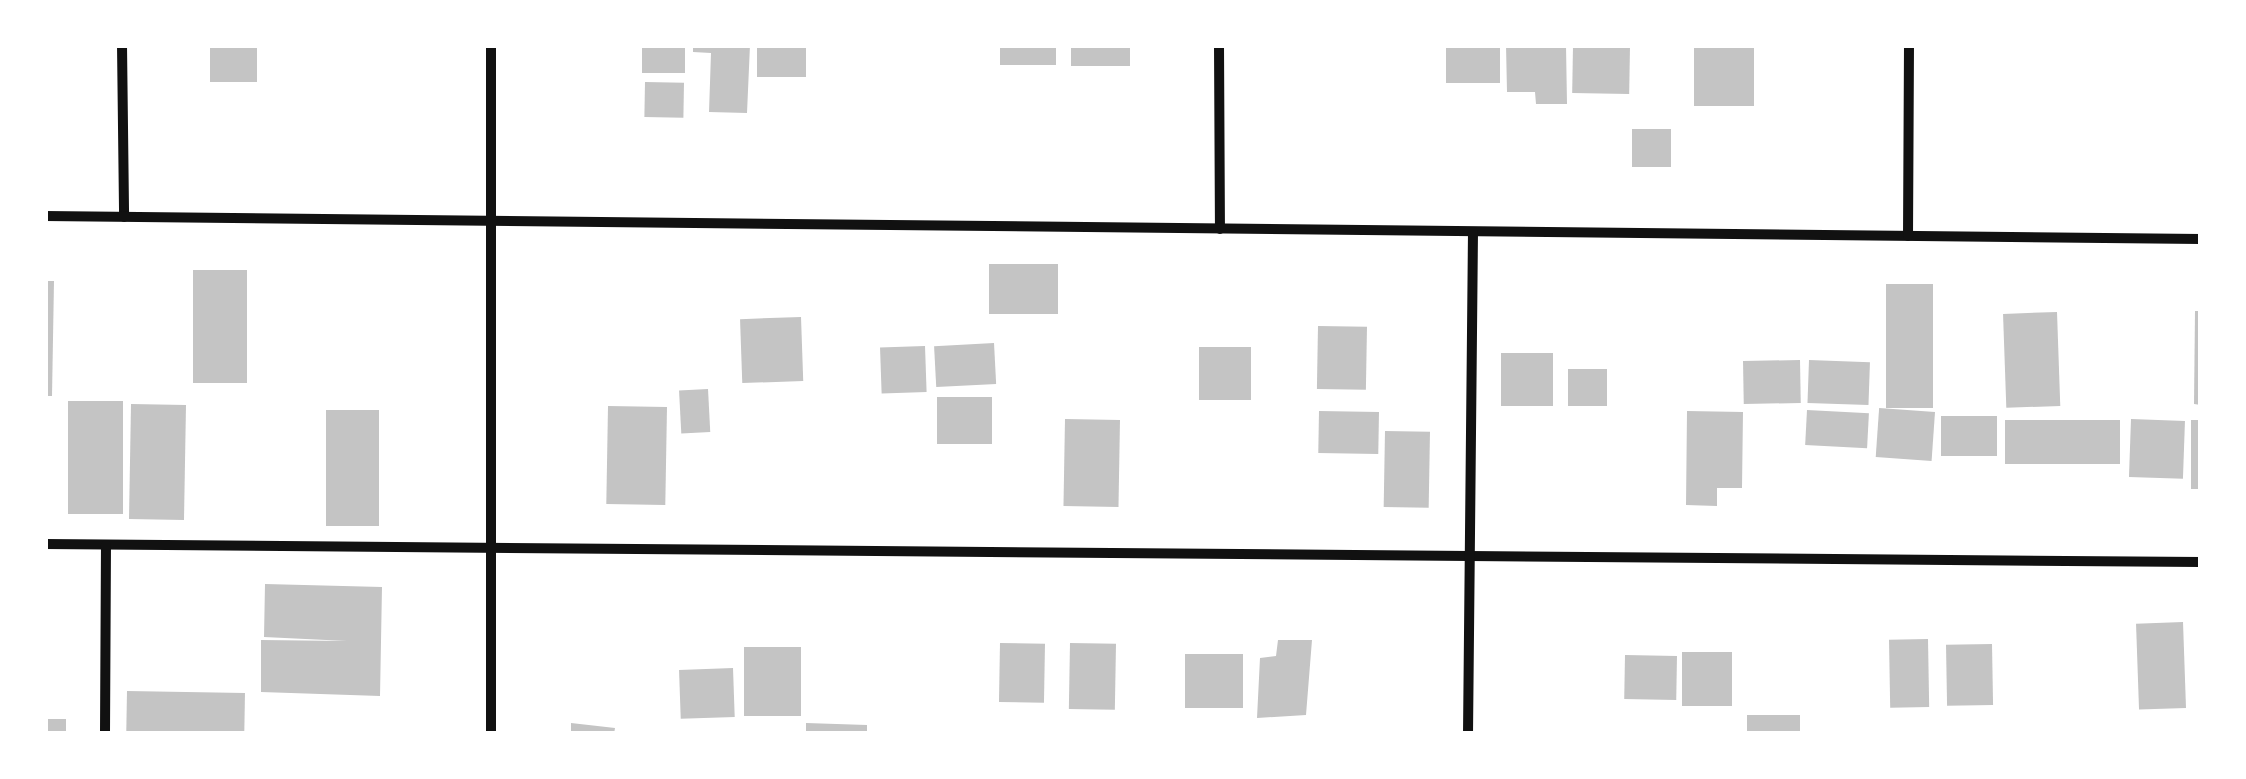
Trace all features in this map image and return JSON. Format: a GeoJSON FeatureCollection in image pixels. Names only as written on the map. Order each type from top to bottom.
{"type":"FeatureCollection","features":[{"type":"Feature","properties":{"kind":"street"},"geometry":{"type":"LineString","coordinates":[[122,45],[124,217]]}},
{"type":"Feature","properties":{"kind":"street"},"geometry":{"type":"LineString","coordinates":[[490,734],[492,45]]}},
{"type":"Feature","properties":{"kind":"street"},"geometry":{"type":"LineString","coordinates":[[1220,45],[1220,229]]}},
{"type":"Feature","properties":{"kind":"street"},"geometry":{"type":"LineString","coordinates":[[1908,236],[1909,45]]}},
{"type":"Feature","properties":{"kind":"street"},"geometry":{"type":"LineString","coordinates":[[45,216],[2201,239]]}},
{"type":"Feature","properties":{"kind":"street"},"geometry":{"type":"LineString","coordinates":[[1468,734],[1472,232]]}},
{"type":"Feature","properties":{"kind":"street"},"geometry":{"type":"LineString","coordinates":[[45,544],[2201,562]]}},
{"type":"Feature","properties":{"kind":"street"},"geometry":{"type":"LineString","coordinates":[[105,734],[106,545]]}},
{"type":"Feature","properties":{"kind":"building"},"geometry":{"type":"Polygon","coordinates":[[[210,45],[257,45],[257,82],[210,82],[210,45]]]}},
{"type":"Feature","properties":{"kind":"building"},"geometry":{"type":"Polygon","coordinates":[[[642,45],[685,45],[685,73],[642,73],[642,45]]]}},
{"type":"Feature","properties":{"kind":"building"},"geometry":{"type":"Polygon","coordinates":[[[693,45],[750,45],[747,113],[709,112],[711,53],[693,52],[693,45]]]}},
{"type":"Feature","properties":{"kind":"building"},"geometry":{"type":"Polygon","coordinates":[[[757,45],[806,45],[806,77],[757,77],[757,45]]]}},
{"type":"Feature","properties":{"kind":"building"},"geometry":{"type":"Polygon","coordinates":[[[1000,45],[1056,45],[1056,65],[1000,65],[1000,45]]]}},
{"type":"Feature","properties":{"kind":"building"},"geometry":{"type":"Polygon","coordinates":[[[1071,45],[1130,45],[1130,66],[1071,66],[1071,45]]]}},
{"type":"Feature","properties":{"kind":"building"},"geometry":{"type":"Polygon","coordinates":[[[1446,45],[1500,45],[1500,83],[1446,83],[1446,45]]]}},
{"type":"Feature","properties":{"kind":"building"},"geometry":{"type":"Polygon","coordinates":[[[1506,45],[1566,45],[1567,104],[1536,104],[1535,92],[1507,92],[1506,45]]]}},
{"type":"Feature","properties":{"kind":"building"},"geometry":{"type":"Polygon","coordinates":[[[1694,45],[1754,45],[1754,106],[1694,106],[1694,45]]]}},
{"type":"Feature","properties":{"kind":"building"},"geometry":{"type":"Polygon","coordinates":[[[1573,46],[1630,47],[1629,94],[1572,93],[1573,46]]]}},
{"type":"Feature","properties":{"kind":"building"},"geometry":{"type":"Polygon","coordinates":[[[645,82],[684,83],[683,118],[644,117],[645,82]]]}},
{"type":"Feature","properties":{"kind":"building"},"geometry":{"type":"Polygon","coordinates":[[[1632,129],[1671,129],[1671,167],[1632,167],[1632,129]]]}},
{"type":"Feature","properties":{"kind":"building"},"geometry":{"type":"Polygon","coordinates":[[[989,264],[1058,264],[1058,314],[989,314],[989,264]]]}},
{"type":"Feature","properties":{"kind":"building"},"geometry":{"type":"Polygon","coordinates":[[[193,270],[247,270],[247,383],[193,383],[193,270]]]}},
{"type":"Feature","properties":{"kind":"building"},"geometry":{"type":"Polygon","coordinates":[[[45,281],[54,281],[52,396],[45,396],[45,281]]]}},
{"type":"Feature","properties":{"kind":"building"},"geometry":{"type":"Polygon","coordinates":[[[1886,284],[1933,284],[1933,408],[1886,408],[1886,284]]]}},
{"type":"Feature","properties":{"kind":"building"},"geometry":{"type":"Polygon","coordinates":[[[2195,311],[2201,311],[2201,405],[2194,404],[2195,311]]]}},
{"type":"Feature","properties":{"kind":"building"},"geometry":{"type":"Polygon","coordinates":[[[2057,312],[2060,406],[2006,408],[2003,314],[2057,312]]]}},
{"type":"Feature","properties":{"kind":"building"},"geometry":{"type":"Polygon","coordinates":[[[801,317],[803,381],[742,383],[740,319],[801,317]]]}},
{"type":"Feature","properties":{"kind":"building"},"geometry":{"type":"Polygon","coordinates":[[[1318,326],[1367,327],[1366,390],[1317,389],[1318,326]]]}},
{"type":"Feature","properties":{"kind":"building"},"geometry":{"type":"Polygon","coordinates":[[[994,343],[996,384],[936,387],[934,346],[994,343]]]}},
{"type":"Feature","properties":{"kind":"building"},"geometry":{"type":"Polygon","coordinates":[[[925,346],[927,392],[882,394],[880,348],[925,346]]]}},
{"type":"Feature","properties":{"kind":"building"},"geometry":{"type":"Polygon","coordinates":[[[1199,347],[1251,347],[1251,400],[1199,400],[1199,347]]]}},
{"type":"Feature","properties":{"kind":"building"},"geometry":{"type":"Polygon","coordinates":[[[1501,353],[1553,353],[1553,406],[1501,406],[1501,353]]]}},
{"type":"Feature","properties":{"kind":"building"},"geometry":{"type":"Polygon","coordinates":[[[1800,360],[1801,403],[1744,404],[1743,361],[1800,360]]]}},
{"type":"Feature","properties":{"kind":"building"},"geometry":{"type":"Polygon","coordinates":[[[1809,360],[1870,362],[1868,405],[1807,403],[1809,360]]]}},
{"type":"Feature","properties":{"kind":"building"},"geometry":{"type":"Polygon","coordinates":[[[1568,369],[1607,369],[1607,406],[1568,406],[1568,369]]]}},
{"type":"Feature","properties":{"kind":"building"},"geometry":{"type":"Polygon","coordinates":[[[708,389],[710,432],[681,433],[679,391],[708,389]]]}},
{"type":"Feature","properties":{"kind":"building"},"geometry":{"type":"Polygon","coordinates":[[[937,397],[992,397],[992,444],[937,444],[937,397]]]}},
{"type":"Feature","properties":{"kind":"building"},"geometry":{"type":"Polygon","coordinates":[[[68,401],[123,401],[123,514],[68,514],[68,401]]]}},
{"type":"Feature","properties":{"kind":"building"},"geometry":{"type":"Polygon","coordinates":[[[131,404],[186,405],[184,520],[129,519],[131,404]]]}},
{"type":"Feature","properties":{"kind":"building"},"geometry":{"type":"Polygon","coordinates":[[[608,406],[667,407],[665,505],[606,504],[608,406]]]}},
{"type":"Feature","properties":{"kind":"building"},"geometry":{"type":"Polygon","coordinates":[[[1879,408],[1935,412],[1932,461],[1876,457],[1879,408]]]}},
{"type":"Feature","properties":{"kind":"building"},"geometry":{"type":"Polygon","coordinates":[[[326,410],[379,410],[379,526],[326,526],[326,410]]]}},
{"type":"Feature","properties":{"kind":"building"},"geometry":{"type":"Polygon","coordinates":[[[1807,410],[1869,413],[1867,448],[1805,445],[1807,410]]]}},
{"type":"Feature","properties":{"kind":"building"},"geometry":{"type":"Polygon","coordinates":[[[1319,411],[1379,412],[1378,454],[1318,453],[1319,411]]]}},
{"type":"Feature","properties":{"kind":"building"},"geometry":{"type":"Polygon","coordinates":[[[1687,411],[1743,412],[1742,488],[1717,488],[1717,506],[1686,505],[1687,411]]]}},
{"type":"Feature","properties":{"kind":"building"},"geometry":{"type":"Polygon","coordinates":[[[1941,416],[1997,416],[1997,456],[1941,456],[1941,416]]]}},
{"type":"Feature","properties":{"kind":"building"},"geometry":{"type":"Polygon","coordinates":[[[1065,419],[1120,420],[1118,507],[1063,506],[1065,419]]]}},
{"type":"Feature","properties":{"kind":"building"},"geometry":{"type":"Polygon","coordinates":[[[2131,419],[2185,421],[2183,479],[2129,477],[2131,419]]]}},
{"type":"Feature","properties":{"kind":"building"},"geometry":{"type":"Polygon","coordinates":[[[2005,420],[2120,420],[2120,464],[2005,464],[2005,420]]]}},
{"type":"Feature","properties":{"kind":"building"},"geometry":{"type":"Polygon","coordinates":[[[2191,420],[2201,420],[2201,489],[2191,489],[2191,420]]]}},
{"type":"Feature","properties":{"kind":"building"},"geometry":{"type":"Polygon","coordinates":[[[1385,431],[1430,432],[1429,508],[1384,507],[1385,431]]]}},
{"type":"Feature","properties":{"kind":"building"},"geometry":{"type":"Polygon","coordinates":[[[265,584],[382,587],[380,696],[261,692],[261,640],[347,641],[264,637],[265,584]]]}},
{"type":"Feature","properties":{"kind":"building"},"geometry":{"type":"Polygon","coordinates":[[[2183,622],[2186,708],[2139,710],[2136,624],[2183,622]]]}},
{"type":"Feature","properties":{"kind":"building"},"geometry":{"type":"Polygon","coordinates":[[[1928,639],[1929,707],[1890,708],[1889,640],[1928,639]]]}},
{"type":"Feature","properties":{"kind":"building"},"geometry":{"type":"Polygon","coordinates":[[[1278,640],[1312,640],[1306,715],[1257,718],[1260,658],[1276,656],[1278,640]]]}},
{"type":"Feature","properties":{"kind":"building"},"geometry":{"type":"Polygon","coordinates":[[[1000,643],[1045,644],[1044,703],[999,702],[1000,643]]]}},
{"type":"Feature","properties":{"kind":"building"},"geometry":{"type":"Polygon","coordinates":[[[1070,643],[1116,644],[1115,710],[1069,709],[1070,643]]]}},
{"type":"Feature","properties":{"kind":"building"},"geometry":{"type":"Polygon","coordinates":[[[1992,644],[1993,705],[1947,706],[1946,645],[1992,644]]]}},
{"type":"Feature","properties":{"kind":"building"},"geometry":{"type":"Polygon","coordinates":[[[744,647],[801,647],[801,716],[744,716],[744,647]]]}},
{"type":"Feature","properties":{"kind":"building"},"geometry":{"type":"Polygon","coordinates":[[[1682,652],[1732,652],[1732,706],[1682,706],[1682,652]]]}},
{"type":"Feature","properties":{"kind":"building"},"geometry":{"type":"Polygon","coordinates":[[[1185,654],[1243,654],[1243,708],[1185,708],[1185,654]]]}},
{"type":"Feature","properties":{"kind":"building"},"geometry":{"type":"Polygon","coordinates":[[[1625,655],[1677,656],[1676,700],[1624,699],[1625,655]]]}},
{"type":"Feature","properties":{"kind":"building"},"geometry":{"type":"Polygon","coordinates":[[[733,668],[735,717],[681,719],[679,670],[733,668]]]}},
{"type":"Feature","properties":{"kind":"building"},"geometry":{"type":"Polygon","coordinates":[[[127,691],[245,693],[244,734],[126,734],[127,691]]]}},
{"type":"Feature","properties":{"kind":"building"},"geometry":{"type":"Polygon","coordinates":[[[1747,715],[1800,715],[1800,734],[1747,734],[1747,715]]]}},
{"type":"Feature","properties":{"kind":"building"},"geometry":{"type":"Polygon","coordinates":[[[45,719],[66,719],[66,734],[45,734],[45,719]]]}},
{"type":"Feature","properties":{"kind":"building"},"geometry":{"type":"Polygon","coordinates":[[[571,723],[615,728],[614,734],[571,734],[571,723]]]}},
{"type":"Feature","properties":{"kind":"building"},"geometry":{"type":"Polygon","coordinates":[[[806,723],[867,725],[867,734],[806,734],[806,723]]]}}]}
